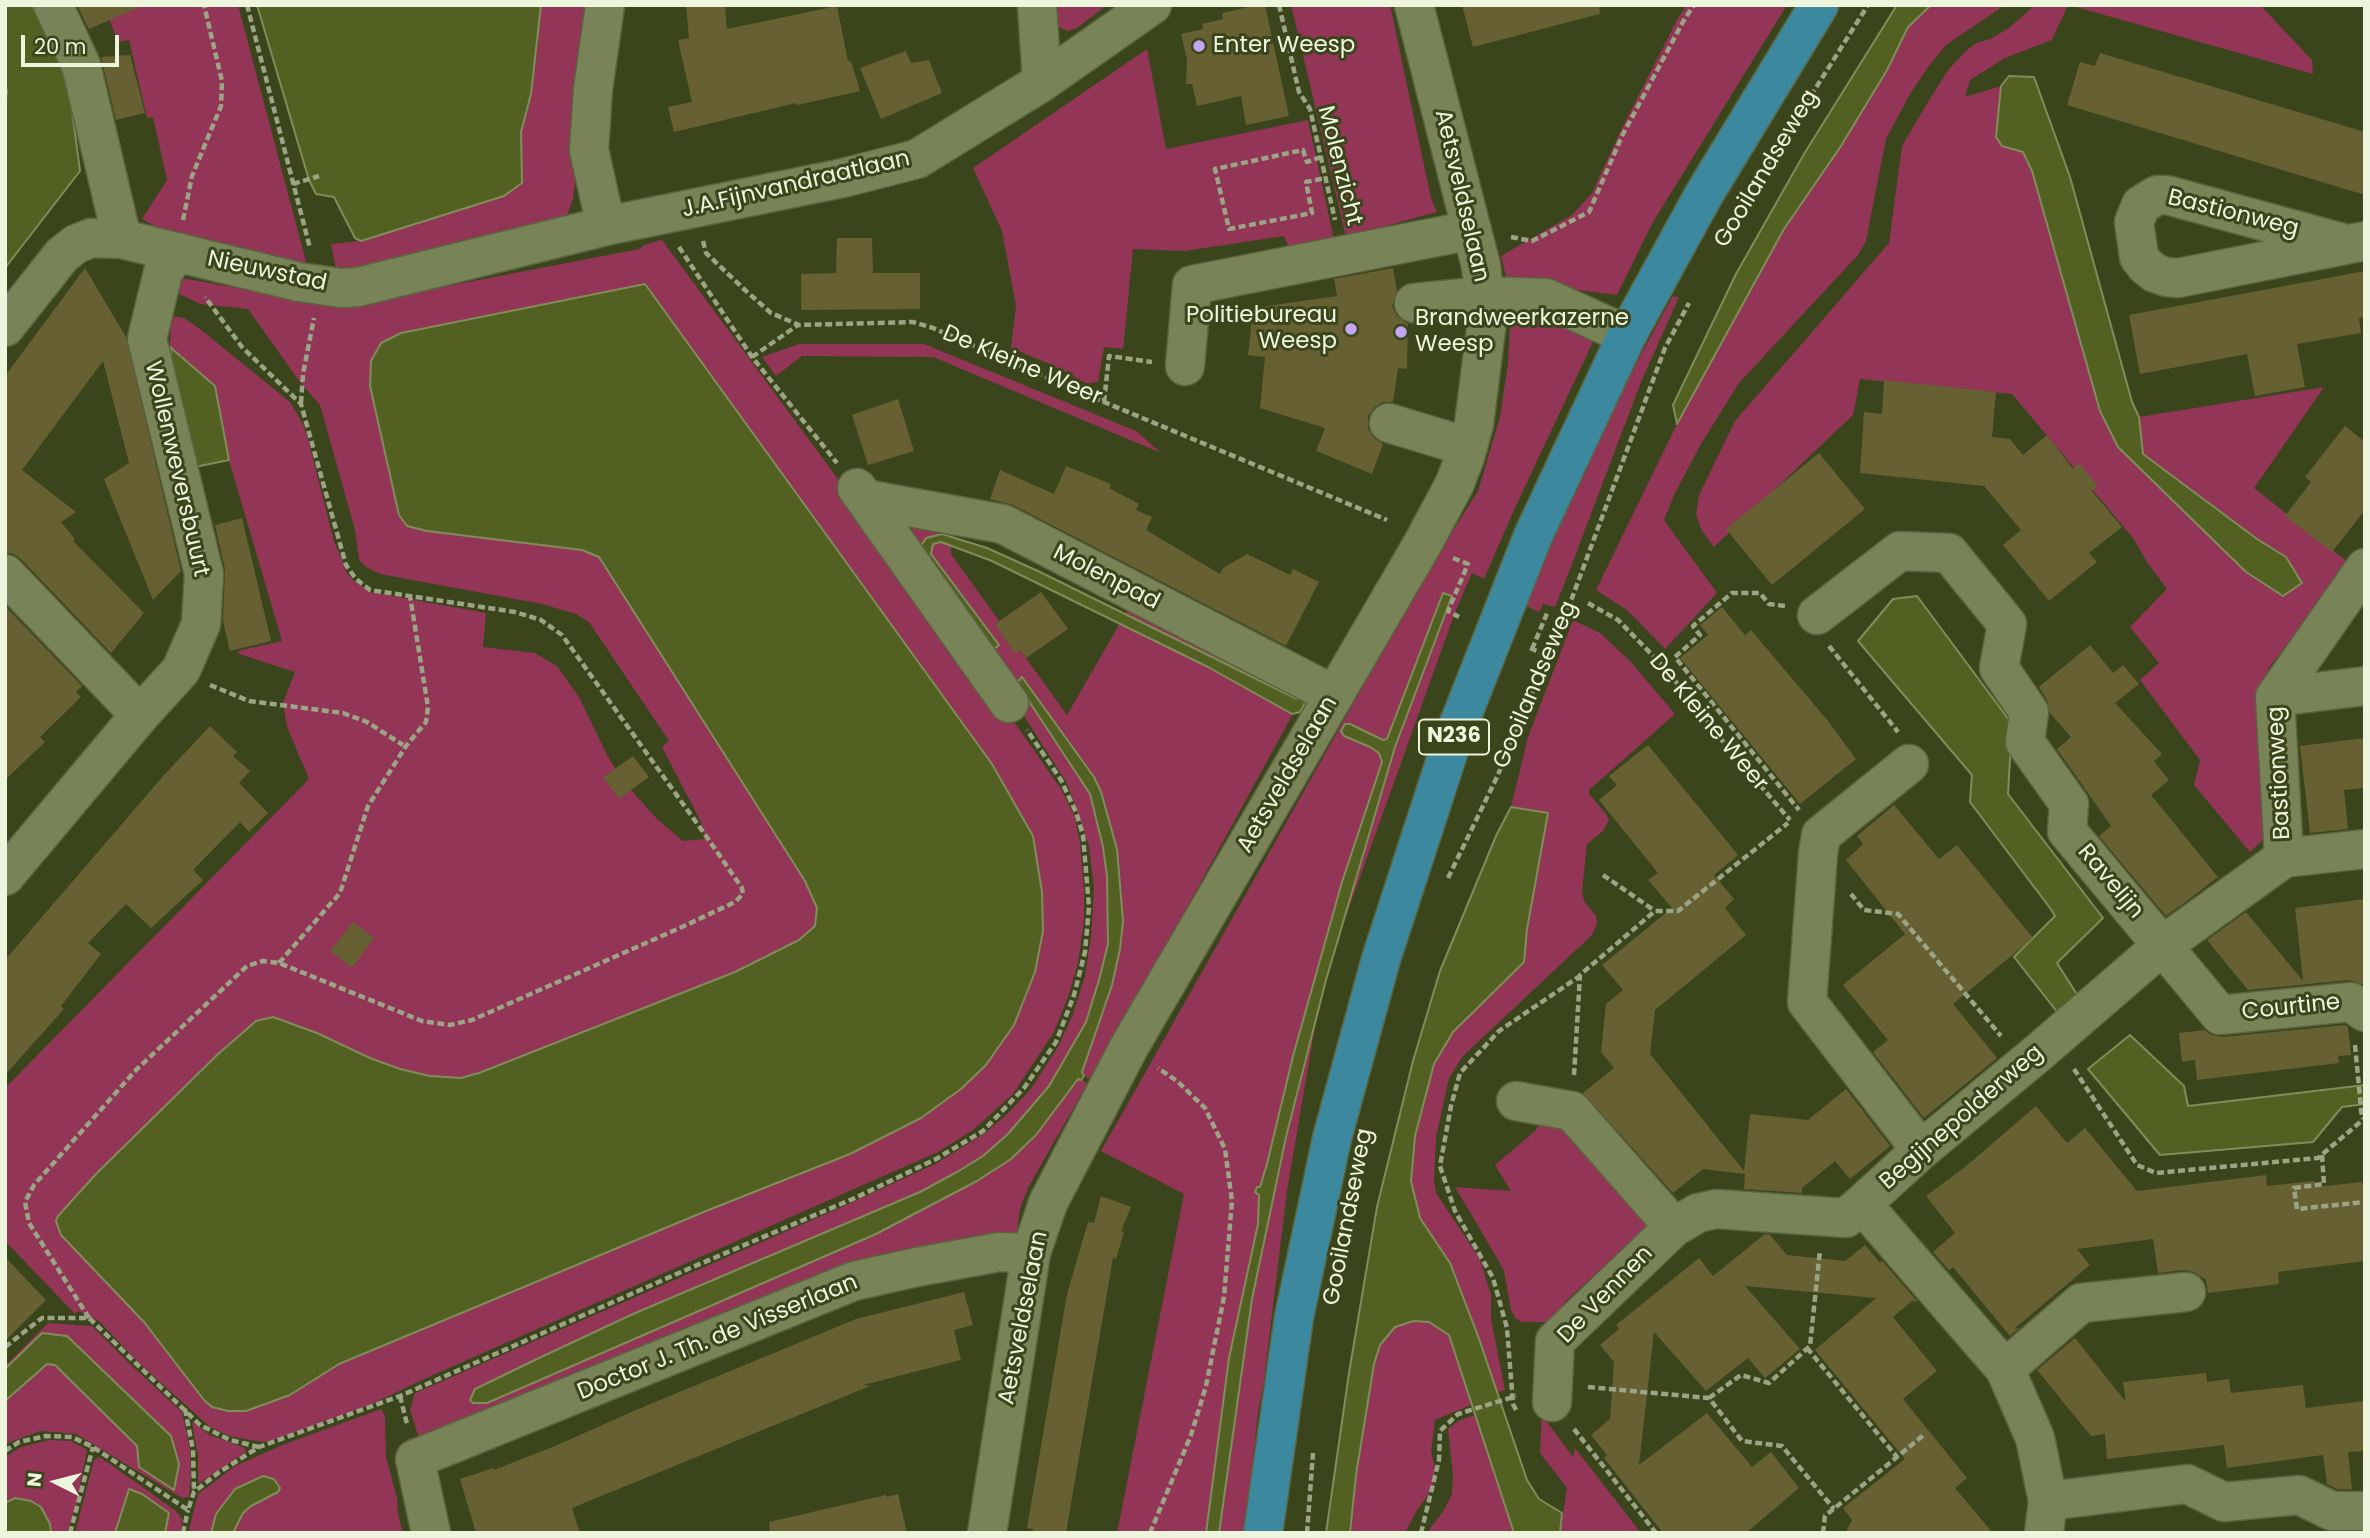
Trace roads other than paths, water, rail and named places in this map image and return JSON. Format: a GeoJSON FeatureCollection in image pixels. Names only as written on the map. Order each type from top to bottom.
{"type":"FeatureCollection","features":[{"type":"Feature","properties":{"kind":"main road","name":"Gooilandseweg"},"geometry":{"type":"LineString","coordinates":[[1264,1533],[1294,1317],[1332,1138],[1381,959],[1452,741],[1533,536],[1627,335],[1703,196],[1819,5]]}},
{"type":"Feature","properties":{"kind":"street"},"geometry":{"type":"LineString","coordinates":[[53,5],[81,65],[122,239]]}},
{"type":"Feature","properties":{"kind":"street"},"geometry":{"type":"LineString","coordinates":[[605,5],[593,89],[589,150],[606,226]]}},
{"type":"Feature","properties":{"kind":"street"},"geometry":{"type":"LineString","coordinates":[[1037,5],[1042,82]]}},
{"type":"Feature","properties":{"kind":"street","name":"J.A.Fijnvandraatlaan"},"geometry":{"type":"LineString","coordinates":[[606,226],[843,178],[917,159],[1042,82],[1152,5]]}},
{"type":"Feature","properties":{"kind":"street","name":"Aetsveldselaan"},"geometry":{"type":"LineString","coordinates":[[987,1533],[1031,1254],[1048,1203],[1129,1047],[1423,543],[1454,485],[1468,447],[1482,375],[1487,321],[1481,266],[1414,5]]}},
{"type":"Feature","properties":{"kind":"street","name":"Nieuwstad"},"geometry":{"type":"LineString","coordinates":[[5,327],[62,255],[76,244],[91,238],[122,239],[299,282],[341,288],[358,287],[606,226]]}},
{"type":"Feature","properties":{"kind":"street"},"geometry":{"type":"LineString","coordinates":[[1185,366],[1192,285],[1472,229]]}},
{"type":"Feature","properties":{"kind":"street","name":"Wollenweversbuurt"},"geometry":{"type":"LineString","coordinates":[[5,876],[181,670],[201,624],[204,574],[147,339],[163,272],[177,252]]}},
{"type":"Feature","properties":{"kind":"street"},"geometry":{"type":"LineString","coordinates":[[1414,303],[1484,296],[1546,298],[1627,335]]}},
{"type":"Feature","properties":{"kind":"street"},"geometry":{"type":"LineString","coordinates":[[1389,423],[1468,447]]}},
{"type":"Feature","properties":{"kind":"street","name":"Molenpad"},"geometry":{"type":"LineString","coordinates":[[1010,703],[858,489],[1003,524],[1334,695]]}},
{"type":"Feature","properties":{"kind":"street","name":"Ravelijn"},"geometry":{"type":"LineString","coordinates":[[1813,618],[1900,551],[1949,553],[2007,624],[1999,668],[2029,712],[2025,743],[2069,804],[2067,831],[2163,945]]}},
{"type":"Feature","properties":{"kind":"street","name":"Bastionweg"},"geometry":{"type":"LineString","coordinates":[[2163,945],[2284,858],[2275,697],[2365,568]]}},
{"type":"Feature","properties":{"kind":"street"},"geometry":{"type":"LineString","coordinates":[[5,574],[140,715]]}},
{"type":"Feature","properties":{"kind":"street"},"geometry":{"type":"LineString","coordinates":[[2275,697],[2365,686]]}},
{"type":"Feature","properties":{"kind":"street"},"geometry":{"type":"LineString","coordinates":[[1909,764],[1821,835],[1807,1002],[1921,1150]]}},
{"type":"Feature","properties":{"kind":"street"},"geometry":{"type":"LineString","coordinates":[[2284,858],[2365,849]]}},
{"type":"Feature","properties":{"kind":"street","name":"Courtine"},"geometry":{"type":"LineString","coordinates":[[2163,945],[2220,1015],[2351,1002],[2365,1012]]}},
{"type":"Feature","properties":{"kind":"street","name":"Begijnepolderweg"},"geometry":{"type":"LineString","coordinates":[[2046,1517],[2035,1438],[2005,1369],[1862,1204],[1921,1150],[2163,945]]}},
{"type":"Feature","properties":{"kind":"street"},"geometry":{"type":"LineString","coordinates":[[1516,1101],[1572,1111],[1674,1227]]}},
{"type":"Feature","properties":{"kind":"street","name":"De Vennen"},"geometry":{"type":"LineString","coordinates":[[1541,1400],[1555,1341],[1674,1227],[1698,1213],[1716,1209],[1846,1218],[1862,1204]]}},
{"type":"Feature","properties":{"kind":"street","name":"Doctor J. Th. de Visserlaan"},"geometry":{"type":"LineString","coordinates":[[431,1533],[415,1459],[854,1281],[999,1252],[1031,1254]]}},
{"type":"Feature","properties":{"kind":"street"},"geometry":{"type":"LineString","coordinates":[[2005,1369],[2081,1303],[2186,1292]]}},
{"type":"Feature","properties":{"kind":"street"},"geometry":{"type":"LineString","coordinates":[[2046,1517],[2186,1484],[2224,1502],[2299,1495],[2332,1511],[2365,1511]]}},
{"type":"Feature","properties":{"kind":"place","name":"Enter Weesp"},"geometry":{"type":"Point","coordinates":[1199,46]}},
{"type":"Feature","properties":{"kind":"place","name":"Politiebureau Weesp"},"geometry":{"type":"Point","coordinates":[1351,329]}},
{"type":"Feature","properties":{"kind":"place","name":"Brandweerkazerne Weesp"},"geometry":{"type":"Point","coordinates":[1401,332]}}]}
